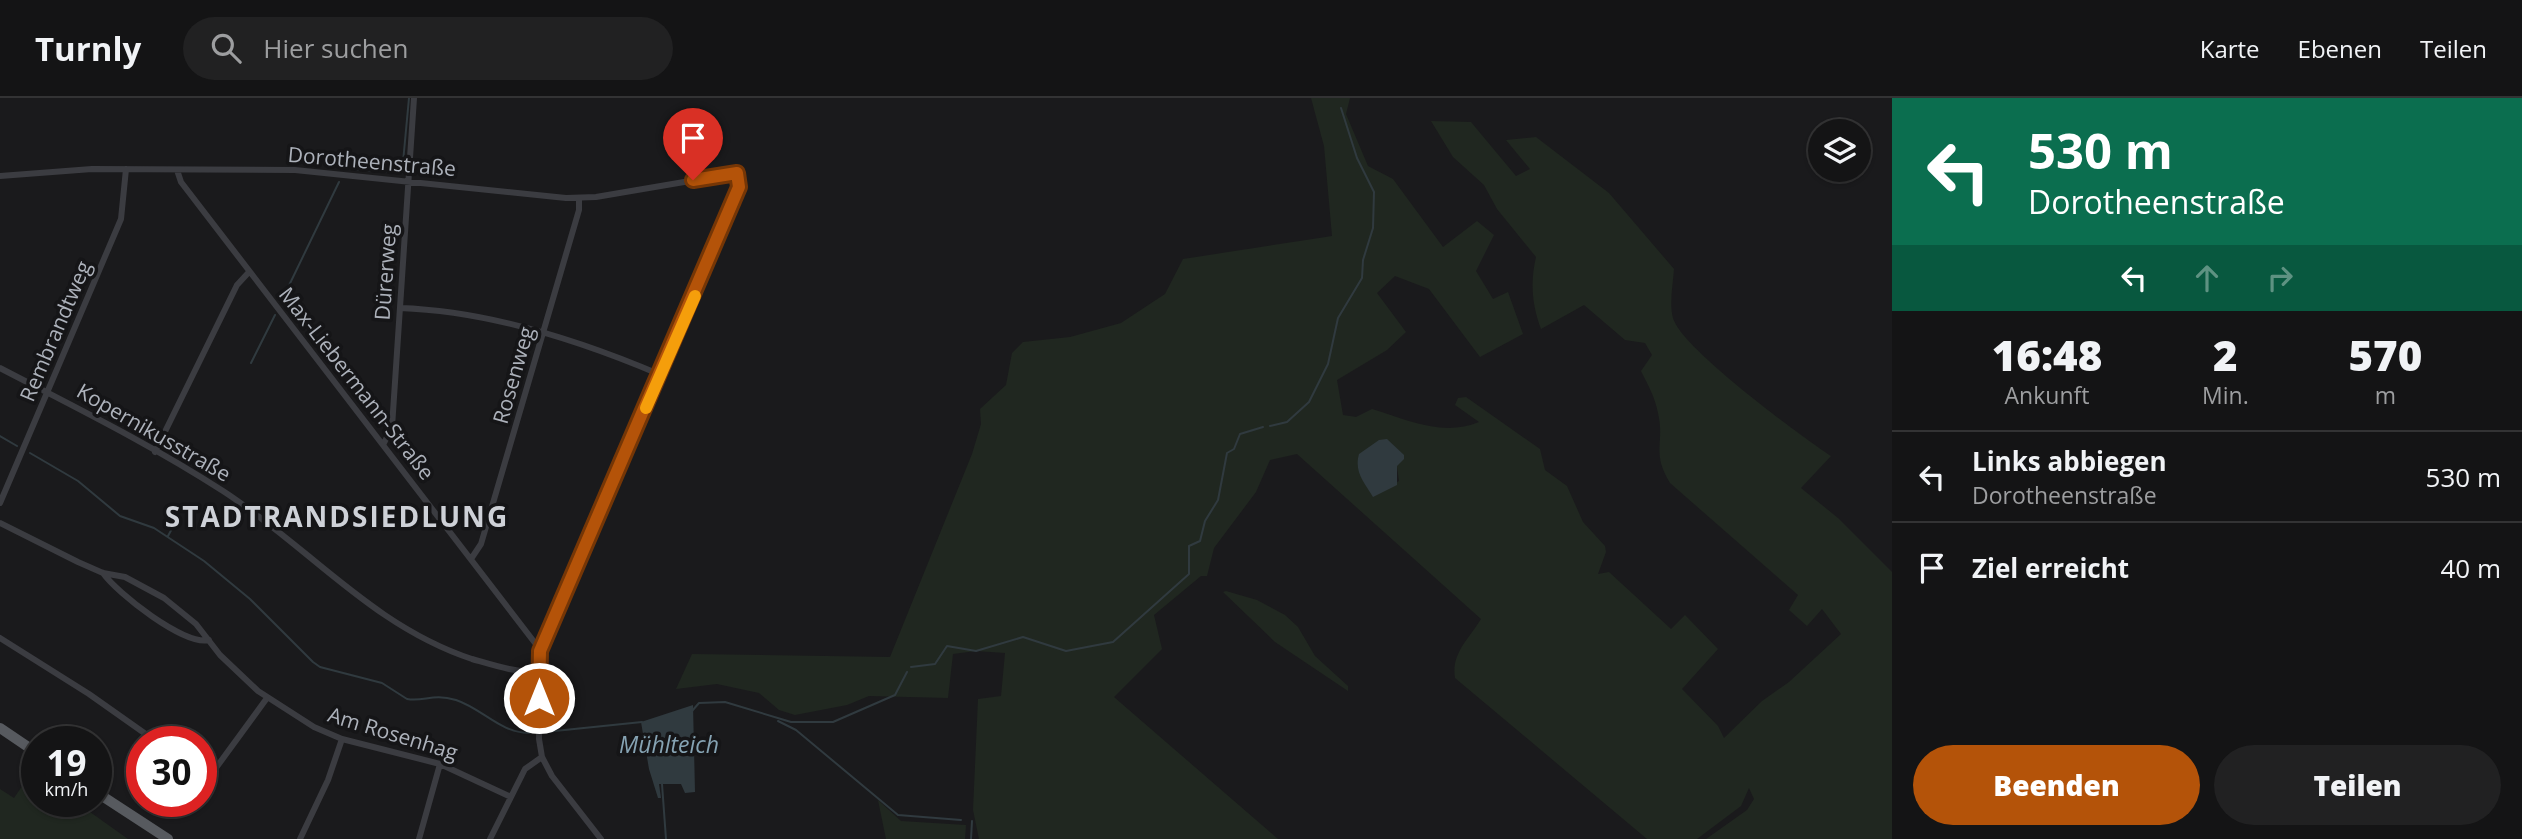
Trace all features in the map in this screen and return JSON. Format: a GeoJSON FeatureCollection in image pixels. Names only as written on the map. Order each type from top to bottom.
{"type":"FeatureCollection","features":[{"type":"Feature","properties":{"kind":"main road"},"geometry":{"type":"LineString","coordinates":[[0,729],[21,743]]}},
{"type":"Feature","properties":{"kind":"main road"},"geometry":{"type":"LineString","coordinates":[[112,802],[168,839]]}},
{"type":"Feature","properties":{"kind":"street","name":"Dürerweg"},"geometry":{"type":"LineString","coordinates":[[383,445],[392,427],[414,98]]}},
{"type":"Feature","properties":{"kind":"street","name":"Dorotheenstraße"},"geometry":{"type":"LineString","coordinates":[[0,176],[125,169],[295,170],[408,180],[531,196],[579,198],[737,173],[739,187],[735,203],[661,375]]}},
{"type":"Feature","properties":{"kind":"street","name":"Rembrandtweg"},"geometry":{"type":"LineString","coordinates":[[0,503],[121,219],[125,169]]}},
{"type":"Feature","properties":{"kind":"street","name":"Max-Liebermann-Straße"},"geometry":{"type":"LineString","coordinates":[[177,170],[181,182],[249,272],[535,643],[542,647]]}},
{"type":"Feature","properties":{"kind":"street","name":"Rosenweg"},"geometry":{"type":"LineString","coordinates":[[471,559],[481,544],[579,210],[579,198]]}},
{"type":"Feature","properties":{"kind":"street"},"geometry":{"type":"LineString","coordinates":[[155,452],[237,285],[249,272]]}},
{"type":"Feature","properties":{"kind":"street"},"geometry":{"type":"LineString","coordinates":[[400,308],[491,320],[543,333],[661,375],[542,647],[539,673],[542,757],[552,776],[601,839]]}},
{"type":"Feature","properties":{"kind":"street","name":"Kopernikusstraße"},"geometry":{"type":"LineString","coordinates":[[0,368],[48,392],[236,500],[357,598],[410,633],[478,661],[539,673]]}},
{"type":"Feature","properties":{"kind":"street","name":"Am Rosenhag"},"geometry":{"type":"LineString","coordinates":[[0,523],[103,573],[125,577],[164,598],[196,624],[234,670],[267,698],[314,727],[342,739],[440,764],[511,797]]}},
{"type":"Feature","properties":{"kind":"street","name":"Am Rosenhag"},"geometry":{"type":"LineString","coordinates":[[103,573],[125,596],[161,621],[198,640],[209,640]]}},
{"type":"Feature","properties":{"kind":"street"},"geometry":{"type":"LineString","coordinates":[[0,638],[135,726]]}},
{"type":"Feature","properties":{"kind":"street"},"geometry":{"type":"LineString","coordinates":[[217,767],[267,698]]}},
{"type":"Feature","properties":{"kind":"street"},"geometry":{"type":"LineString","coordinates":[[300,839],[328,780],[342,739]]}},
{"type":"Feature","properties":{"kind":"street"},"geometry":{"type":"LineString","coordinates":[[490,839],[525,769],[542,757]]}},
{"type":"Feature","properties":{"kind":"street"},"geometry":{"type":"LineString","coordinates":[[419,839],[440,764]]}},
{"type":"Feature","properties":{"kind":"shaded area"},"geometry":{"type":"Polygon","coordinates":[[[1311,98],[1350,98],[1346,114],[1368,166],[1393,179],[1443,247],[1477,221],[1494,235],[1476,271],[1493,299],[1508,292],[1523,334],[1480,357],[1429,289],[1395,276],[1377,293],[1406,332],[1387,350],[1337,380],[1343,415],[1356,417],[1372,409],[1426,425],[1452,428],[1466,426],[1479,422],[1455,405],[1458,398],[1466,397],[1540,449],[1545,470],[1567,486],[1583,522],[1605,546],[1606,552],[1598,574],[1609,572],[1671,629],[1685,615],[1718,649],[1682,689],[1718,726],[1724,738],[1762,701],[1789,682],[1841,634],[1822,609],[1807,626],[1789,610],[1798,595],[1670,483],[1661,463],[1657,407],[1641,371],[1652,355],[1645,343],[1625,340],[1584,305],[1541,329],[1533,293],[1536,257],[1497,209],[1484,185],[1453,157],[1431,121],[1471,122],[1516,176],[1530,169],[1506,140],[1536,137],[1609,193],[1674,269],[1672,312],[1681,332],[1744,391],[1831,456],[1801,488],[1838,518],[1892,572],[1892,839],[1706,839],[1747,810],[1754,799],[1749,788],[1741,806],[1697,839],[1647,839],[1455,678],[1454,669],[1458,654],[1481,619],[1297,454],[1270,460],[1256,492],[1214,548],[1207,576],[1201,576],[1154,615],[1162,649],[1114,697],[1278,839],[979,839],[973,810],[978,699],[1001,696],[1005,653],[976,651],[953,654],[948,698],[869,696],[847,705],[795,715],[779,710],[759,693],[717,684],[676,689],[692,654],[890,657],[972,454],[981,424],[980,409],[1006,385],[1012,353],[1023,342],[1070,337],[1121,323],[1165,294],[1183,259],[1332,236],[1324,146],[1311,98]],[[1387,440],[1382,491],[1399,481],[1394,446],[1387,440]]]}},
{"type":"Feature","properties":{"kind":"shaded area"},"geometry":{"type":"Polygon","coordinates":[[[1223,592],[1257,600],[1285,615],[1298,627],[1315,656],[1348,686],[1348,691],[1275,642],[1223,592]]]}},
{"type":"Feature","properties":{"kind":"shaded area"},"geometry":{"type":"Polygon","coordinates":[[[21,788],[21,817],[97,817],[128,839],[0,839],[0,789],[14,798],[21,788]]]}},
{"type":"Feature","properties":{"kind":"shaded area"},"geometry":{"type":"Polygon","coordinates":[[[878,800],[901,821],[966,825],[965,839],[886,839],[878,800]]]}},
{"type":"Feature","properties":{"kind":"water"},"geometry":{"type":"Polygon","coordinates":[[[1387,439],[1404,455],[1404,459],[1397,466],[1397,485],[1373,497],[1359,472],[1359,454],[1379,440],[1387,439]]]}},
{"type":"Feature","properties":{"kind":"water","name":"Mühlteich"},"geometry":{"type":"Polygon","coordinates":[[[693,705],[695,792],[685,793],[681,784],[659,784],[661,798],[658,798],[649,769],[641,722],[693,705]]]}},
{"type":"Feature","properties":{"kind":"waterway"},"geometry":{"type":"LineString","coordinates":[[353,169],[402,173],[409,98]]}},
{"type":"Feature","properties":{"kind":"waterway"},"geometry":{"type":"LineString","coordinates":[[1270,426],[1287,422],[1309,402],[1328,364],[1338,318],[1362,278],[1363,260],[1373,228],[1374,192],[1357,158],[1341,108]]}},
{"type":"Feature","properties":{"kind":"waterway"},"geometry":{"type":"LineString","coordinates":[[281,302],[339,182]]}},
{"type":"Feature","properties":{"kind":"waterway"},"geometry":{"type":"LineString","coordinates":[[251,363],[275,315]]}},
{"type":"Feature","properties":{"kind":"waterway"},"geometry":{"type":"LineString","coordinates":[[911,667],[935,664],[947,646],[976,651],[1023,637],[1066,651],[1113,642],[1189,574],[1189,546],[1200,541],[1205,521],[1218,500],[1227,453],[1234,449],[1240,434],[1263,427]]}},
{"type":"Feature","properties":{"kind":"waterway"},"geometry":{"type":"LineString","coordinates":[[0,436],[17,446]]}},
{"type":"Feature","properties":{"kind":"waterway"},"geometry":{"type":"LineString","coordinates":[[30,453],[78,481],[120,516],[154,528],[204,561],[250,599],[320,667],[382,683],[407,699],[441,697],[456,700],[501,725],[530,733]]}},
{"type":"Feature","properties":{"kind":"waterway"},"geometry":{"type":"LineString","coordinates":[[168,536],[175,523]]}},
{"type":"Feature","properties":{"kind":"waterway"},"geometry":{"type":"LineString","coordinates":[[692,711],[699,703],[725,702],[791,722],[833,722],[895,695],[907,672]]}},
{"type":"Feature","properties":{"kind":"waterway"},"geometry":{"type":"LineString","coordinates":[[778,721],[796,730],[898,815],[961,820]]}},
{"type":"Feature","properties":{"kind":"waterway"},"geometry":{"type":"LineString","coordinates":[[545,732],[642,722]]}},
{"type":"Feature","properties":{"kind":"waterway"},"geometry":{"type":"LineString","coordinates":[[662,784],[666,839]]}},
{"type":"Feature","properties":{"kind":"waterway"},"geometry":{"type":"LineString","coordinates":[[971,839],[972,821]]}},
{"type":"Feature","properties":{"kind":"slow traffic"},"geometry":{"type":"LineString","coordinates":[[646,408],[695,296]]}},
{"type":"Feature","properties":{"kind":"district","name":"STADTRANDSIEDLUNG"},"geometry":{"type":"Point","coordinates":[337,516]}},
{"type":"Feature","properties":{"kind":"route"},"geometry":{"type":"LineString","coordinates":[[539,698],[540,651],[735,203],[739,187],[737,173],[693,180]]}}]}
